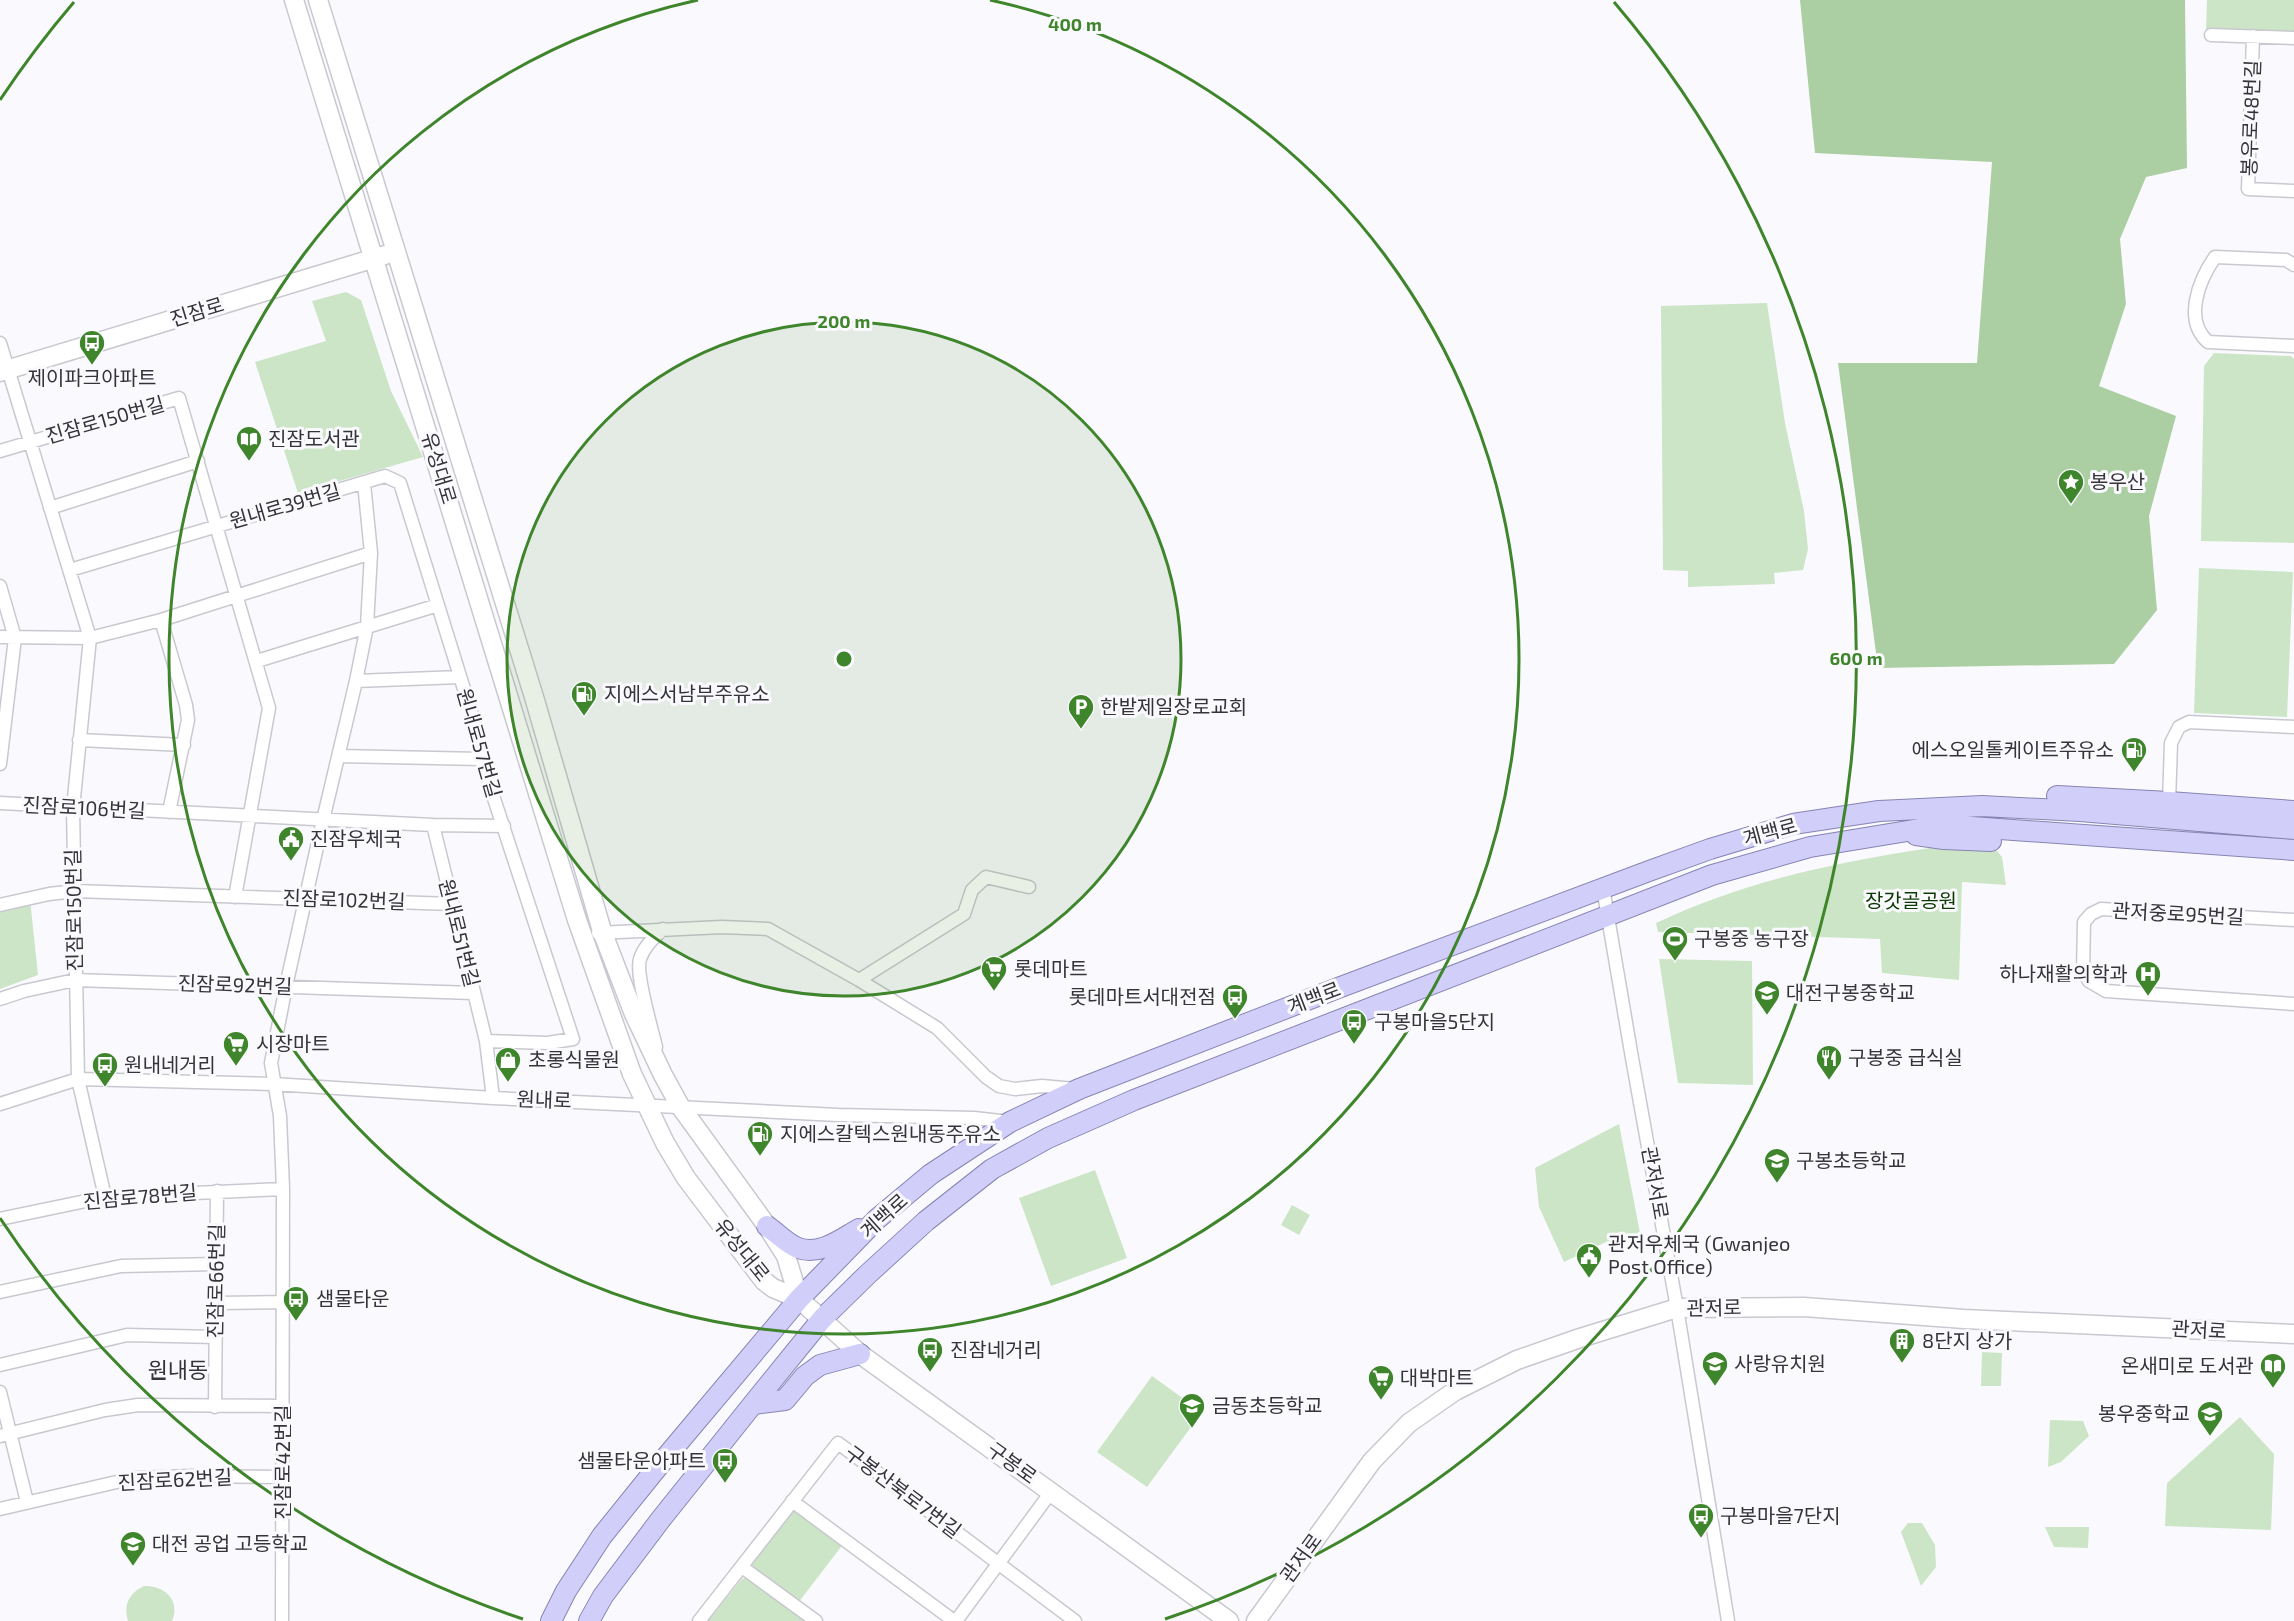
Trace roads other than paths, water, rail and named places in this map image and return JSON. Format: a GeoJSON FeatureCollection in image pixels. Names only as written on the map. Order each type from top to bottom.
{"type":"FeatureCollection","features":[{"type":"Feature","properties":{"kind":"main road"},"geometry":{"type":"LineString","coordinates":[[1879,811],[1915,799],[1952,794],[1994,793],[2294,811]]}},
{"type":"Feature","properties":{"kind":"main road","name":"계백로"},"geometry":{"type":"LineString","coordinates":[[551,1621],[566,1591],[602,1536],[799,1299],[877,1219],[931,1174],[1010,1122],[1079,1089],[1604,888],[1710,849],[1793,824],[1879,811],[1982,806],[2080,811],[2294,829]]}},
{"type":"Feature","properties":{"kind":"main road","name":"계백로"},"geometry":{"type":"LineString","coordinates":[[589,1621],[603,1596],[654,1528],[822,1319],[926,1221],[992,1168],[1048,1138],[1134,1100],[1712,874],[1810,847],[1944,825],[2294,850]]}},
{"type":"Feature","properties":{"kind":"main road"},"geometry":{"type":"LineString","coordinates":[[1899,832],[1944,839],[2162,850],[2294,861]]}},
{"type":"Feature","properties":{"kind":"main road"},"geometry":{"type":"LineString","coordinates":[[767,1226],[797,1248],[813,1251],[828,1246],[877,1219]]}},
{"type":"Feature","properties":{"kind":"main road"},"geometry":{"type":"LineString","coordinates":[[753,1404],[785,1400],[805,1376],[820,1365],[860,1354]]}},
{"type":"Feature","properties":{"kind":"street","name":"유성대로"},"geometry":{"type":"LineString","coordinates":[[294,0],[582,937],[632,1074],[665,1143],[686,1178],[764,1281],[773,1288],[799,1299]]}},
{"type":"Feature","properties":{"kind":"street","name":"유성대로"},"geometry":{"type":"LineString","coordinates":[[318,0],[534,697],[602,931],[634,1014],[663,1075],[680,1106],[786,1256],[799,1299]]}},
{"type":"Feature","properties":{"kind":"street","name":"봉우로48번길"},"geometry":{"type":"LineString","coordinates":[[2211,35],[2294,38]]}},
{"type":"Feature","properties":{"kind":"street","name":"봉우로48번길"},"geometry":{"type":"LineString","coordinates":[[2253,36],[2248,189],[2294,191]]}},
{"type":"Feature","properties":{"kind":"street","name":"진잠로"},"geometry":{"type":"LineString","coordinates":[[4,370],[395,252]]}},
{"type":"Feature","properties":{"kind":"street"},"geometry":{"type":"LineString","coordinates":[[2291,260],[2215,257],[2197,290],[2196,326],[2200,335],[2208,342],[2294,346]]}},
{"type":"Feature","properties":{"kind":"street","name":"진잠로150번길"},"geometry":{"type":"LineString","coordinates":[[0,343],[4,370],[30,442],[90,638],[73,808],[78,1079]]}},
{"type":"Feature","properties":{"kind":"street","name":"진잠로150번길"},"geometry":{"type":"LineString","coordinates":[[30,442],[179,398],[198,461]]}},
{"type":"Feature","properties":{"kind":"street"},"geometry":{"type":"LineString","coordinates":[[0,451],[30,442]]}},
{"type":"Feature","properties":{"kind":"street"},"geometry":{"type":"LineString","coordinates":[[50,508],[198,461],[269,708],[235,897]]}},
{"type":"Feature","properties":{"kind":"street","name":"원내로57번길"},"geometry":{"type":"LineString","coordinates":[[364,483],[385,476],[400,483],[478,734],[481,759],[573,1040],[549,1043],[486,1041]]}},
{"type":"Feature","properties":{"kind":"street","name":"원내로39번길"},"geometry":{"type":"LineString","coordinates":[[70,570],[364,483],[371,553],[367,626],[286,986],[272,1063],[273,1084]]}},
{"type":"Feature","properties":{"kind":"street"},"geometry":{"type":"LineString","coordinates":[[0,637],[90,638],[161,620],[371,553]]}},
{"type":"Feature","properties":{"kind":"street"},"geometry":{"type":"LineString","coordinates":[[0,586],[15,638],[0,764]]}},
{"type":"Feature","properties":{"kind":"street"},"geometry":{"type":"LineString","coordinates":[[257,661],[438,605]]}},
{"type":"Feature","properties":{"kind":"street","name":"진잠로106번길"},"geometry":{"type":"LineString","coordinates":[[161,620],[186,705],[188,720],[169,812]]}},
{"type":"Feature","properties":{"kind":"street"},"geometry":{"type":"LineString","coordinates":[[356,681],[460,677]]}},
{"type":"Feature","properties":{"kind":"street"},"geometry":{"type":"LineString","coordinates":[[2169,802],[2171,743],[2179,727],[2189,722],[2294,727]]}},
{"type":"Feature","properties":{"kind":"street"},"geometry":{"type":"LineString","coordinates":[[79,740],[184,745]]}},
{"type":"Feature","properties":{"kind":"street"},"geometry":{"type":"LineString","coordinates":[[339,756],[481,759]]}},
{"type":"Feature","properties":{"kind":"street","name":"진잠로106번길"},"geometry":{"type":"LineString","coordinates":[[0,803],[323,820],[504,826]]}},
{"type":"Feature","properties":{"kind":"street","name":"원내로51번길"},"geometry":{"type":"LineString","coordinates":[[433,825],[486,1041],[493,1098]]}},
{"type":"Feature","properties":{"kind":"street"},"geometry":{"type":"LineString","coordinates":[[860,980],[964,914],[972,890],[986,876],[1029,887]]}},
{"type":"Feature","properties":{"kind":"street","name":"관저서로"},"geometry":{"type":"LineString","coordinates":[[1604,888],[1677,1308],[1728,1621]]}},
{"type":"Feature","properties":{"kind":"street","name":"진잠로102번길"},"geometry":{"type":"LineString","coordinates":[[0,905],[75,891],[452,904]]}},
{"type":"Feature","properties":{"kind":"street","name":"관저중로95번길"},"geometry":{"type":"LineString","coordinates":[[2294,920],[2101,909],[2091,914],[2084,922],[2083,956],[2083,972],[2089,981],[2106,991],[2294,1004]]}},
{"type":"Feature","properties":{"kind":"street"},"geometry":{"type":"LineString","coordinates":[[582,937],[602,931],[722,927],[768,929],[860,980],[937,1028],[986,1077],[999,1086],[1015,1089],[1042,1086],[1079,1089]]}},
{"type":"Feature","properties":{"kind":"street"},"geometry":{"type":"LineString","coordinates":[[663,929],[645,947],[639,961],[640,979],[663,1075]]}},
{"type":"Feature","properties":{"kind":"street","name":"진잠로92번길"},"geometry":{"type":"LineString","coordinates":[[0,999],[24,991],[75,980],[473,993]]}},
{"type":"Feature","properties":{"kind":"street"},"geometry":{"type":"LineString","coordinates":[[78,1079],[105,1197]]}},
{"type":"Feature","properties":{"kind":"street","name":"원내로"},"geometry":{"type":"LineString","coordinates":[[0,1104],[78,1079],[273,1084],[493,1098],[838,1115],[974,1118],[1010,1122]]}},
{"type":"Feature","properties":{"kind":"street","name":"진잠로42번길"},"geometry":{"type":"LineString","coordinates":[[273,1084],[280,1116],[282,1189],[282,1621]]}},
{"type":"Feature","properties":{"kind":"street","name":"진잠로78번길"},"geometry":{"type":"LineString","coordinates":[[0,1220],[105,1197],[282,1189]]}},
{"type":"Feature","properties":{"kind":"street","name":"진잠로66번길"},"geometry":{"type":"LineString","coordinates":[[215,1407],[217,1191]]}},
{"type":"Feature","properties":{"kind":"street"},"geometry":{"type":"LineString","coordinates":[[0,1292],[121,1266],[216,1264]]}},
{"type":"Feature","properties":{"kind":"street","name":"구봉로"},"geometry":{"type":"LineString","coordinates":[[799,1299],[860,1354],[1230,1621]]}},
{"type":"Feature","properties":{"kind":"street"},"geometry":{"type":"LineString","coordinates":[[216,1303],[283,1302]]}},
{"type":"Feature","properties":{"kind":"street","name":"관저로"},"geometry":{"type":"LineString","coordinates":[[1256,1621],[1372,1461],[1417,1416],[1455,1391],[1517,1360],[1677,1308],[1804,1307],[1964,1319],[2294,1334]]}},
{"type":"Feature","properties":{"kind":"street"},"geometry":{"type":"LineString","coordinates":[[0,1365],[127,1335],[216,1336]]}},
{"type":"Feature","properties":{"kind":"street"},"geometry":{"type":"LineString","coordinates":[[0,1392],[5,1435],[27,1502]]}},
{"type":"Feature","properties":{"kind":"street"},"geometry":{"type":"LineString","coordinates":[[5,1435],[105,1410],[138,1405],[283,1406]]}},
{"type":"Feature","properties":{"kind":"street","name":"구봉산북로7번길"},"geometry":{"type":"LineString","coordinates":[[699,1621],[838,1443],[999,1563]]}},
{"type":"Feature","properties":{"kind":"street","name":"진잠로62번길"},"geometry":{"type":"LineString","coordinates":[[0,1509],[134,1478],[282,1477]]}},
{"type":"Feature","properties":{"kind":"street"},"geometry":{"type":"LineString","coordinates":[[792,1501],[955,1621],[1051,1492]]}},
{"type":"Feature","properties":{"kind":"street"},"geometry":{"type":"LineString","coordinates":[[999,1563],[1075,1621]]}},
{"type":"Feature","properties":{"kind":"street"},"geometry":{"type":"LineString","coordinates":[[742,1567],[816,1621]]}},
{"type":"Feature","properties":{"kind":"place","name":"제이파크아파트"},"geometry":{"type":"Point","coordinates":[92,366]}},
{"type":"Feature","properties":{"kind":"place","name":"진잠도서관"},"geometry":{"type":"Point","coordinates":[249,462]}},
{"type":"Feature","properties":{"kind":"place","name":"봉우산"},"geometry":{"type":"Point","coordinates":[2071,505]}},
{"type":"Feature","properties":{"kind":"place","name":"지에스서남부주유소"},"geometry":{"type":"Point","coordinates":[584,717]}},
{"type":"Feature","properties":{"kind":"place","name":"한밭제일장로교회"},"geometry":{"type":"Point","coordinates":[1081,730]}},
{"type":"Feature","properties":{"kind":"place","name":"에스오일톨케이트주유소"},"geometry":{"type":"Point","coordinates":[2134,773]}},
{"type":"Feature","properties":{"kind":"place","name":"진잠우체국"},"geometry":{"type":"Point","coordinates":[291,862]}},
{"type":"Feature","properties":{"kind":"place","name":"구봉중 농구장"},"geometry":{"type":"Point","coordinates":[1675,962]}},
{"type":"Feature","properties":{"kind":"place","name":"롯데마트"},"geometry":{"type":"Point","coordinates":[994,992]}},
{"type":"Feature","properties":{"kind":"place","name":"하나재활의학과"},"geometry":{"type":"Point","coordinates":[2148,997]}},
{"type":"Feature","properties":{"kind":"place","name":"대전구봉중학교"},"geometry":{"type":"Point","coordinates":[1767,1016]}},
{"type":"Feature","properties":{"kind":"place","name":"롯데마트서대전점"},"geometry":{"type":"Point","coordinates":[1235,1020]}},
{"type":"Feature","properties":{"kind":"place","name":"구봉마을5단지"},"geometry":{"type":"Point","coordinates":[1354,1045]}},
{"type":"Feature","properties":{"kind":"place","name":"시장마트"},"geometry":{"type":"Point","coordinates":[236,1067]}},
{"type":"Feature","properties":{"kind":"place","name":"구봉중 급식실"},"geometry":{"type":"Point","coordinates":[1829,1081]}},
{"type":"Feature","properties":{"kind":"place","name":"초롱식물원"},"geometry":{"type":"Point","coordinates":[508,1083]}},
{"type":"Feature","properties":{"kind":"place","name":"원내네거리"},"geometry":{"type":"Point","coordinates":[105,1088]}},
{"type":"Feature","properties":{"kind":"place","name":"지에스칼텍스원내동주유소"},"geometry":{"type":"Point","coordinates":[760,1157]}},
{"type":"Feature","properties":{"kind":"place","name":"구봉초등학교"},"geometry":{"type":"Point","coordinates":[1777,1184]}},
{"type":"Feature","properties":{"kind":"place","name":"관저우체국 (Gwanjeo Post Office)"},"geometry":{"type":"Point","coordinates":[1589,1279]}},
{"type":"Feature","properties":{"kind":"place","name":"샘물타운"},"geometry":{"type":"Point","coordinates":[296,1322]}},
{"type":"Feature","properties":{"kind":"place","name":"8단지 상가"},"geometry":{"type":"Point","coordinates":[1902,1364]}},
{"type":"Feature","properties":{"kind":"place","name":"진잠네거리"},"geometry":{"type":"Point","coordinates":[930,1373]}},
{"type":"Feature","properties":{"kind":"place","name":"사랑유치원"},"geometry":{"type":"Point","coordinates":[1715,1387]}},
{"type":"Feature","properties":{"kind":"place","name":"온새미로 도서관"},"geometry":{"type":"Point","coordinates":[2273,1389]}},
{"type":"Feature","properties":{"kind":"place","name":"대박마트"},"geometry":{"type":"Point","coordinates":[1381,1401]}},
{"type":"Feature","properties":{"kind":"place","name":"금동초등학교"},"geometry":{"type":"Point","coordinates":[1192,1429]}},
{"type":"Feature","properties":{"kind":"place","name":"봉우중학교"},"geometry":{"type":"Point","coordinates":[2210,1437]}},
{"type":"Feature","properties":{"kind":"place","name":"샘물타운아파트"},"geometry":{"type":"Point","coordinates":[725,1484]}},
{"type":"Feature","properties":{"kind":"place","name":"구봉마을7단지"},"geometry":{"type":"Point","coordinates":[1701,1539]}},
{"type":"Feature","properties":{"kind":"place","name":"대전 공업 고등학교"},"geometry":{"type":"Point","coordinates":[133,1567]}},
{"type":"Feature","properties":{"kind":"district","name":"원내동"},"geometry":{"type":"Point","coordinates":[178,1370]}},
{"type":"Feature","properties":{"kind":"park label","name":"장갓골공원"},"geometry":{"type":"Point","coordinates":[1911,901]}}]}
